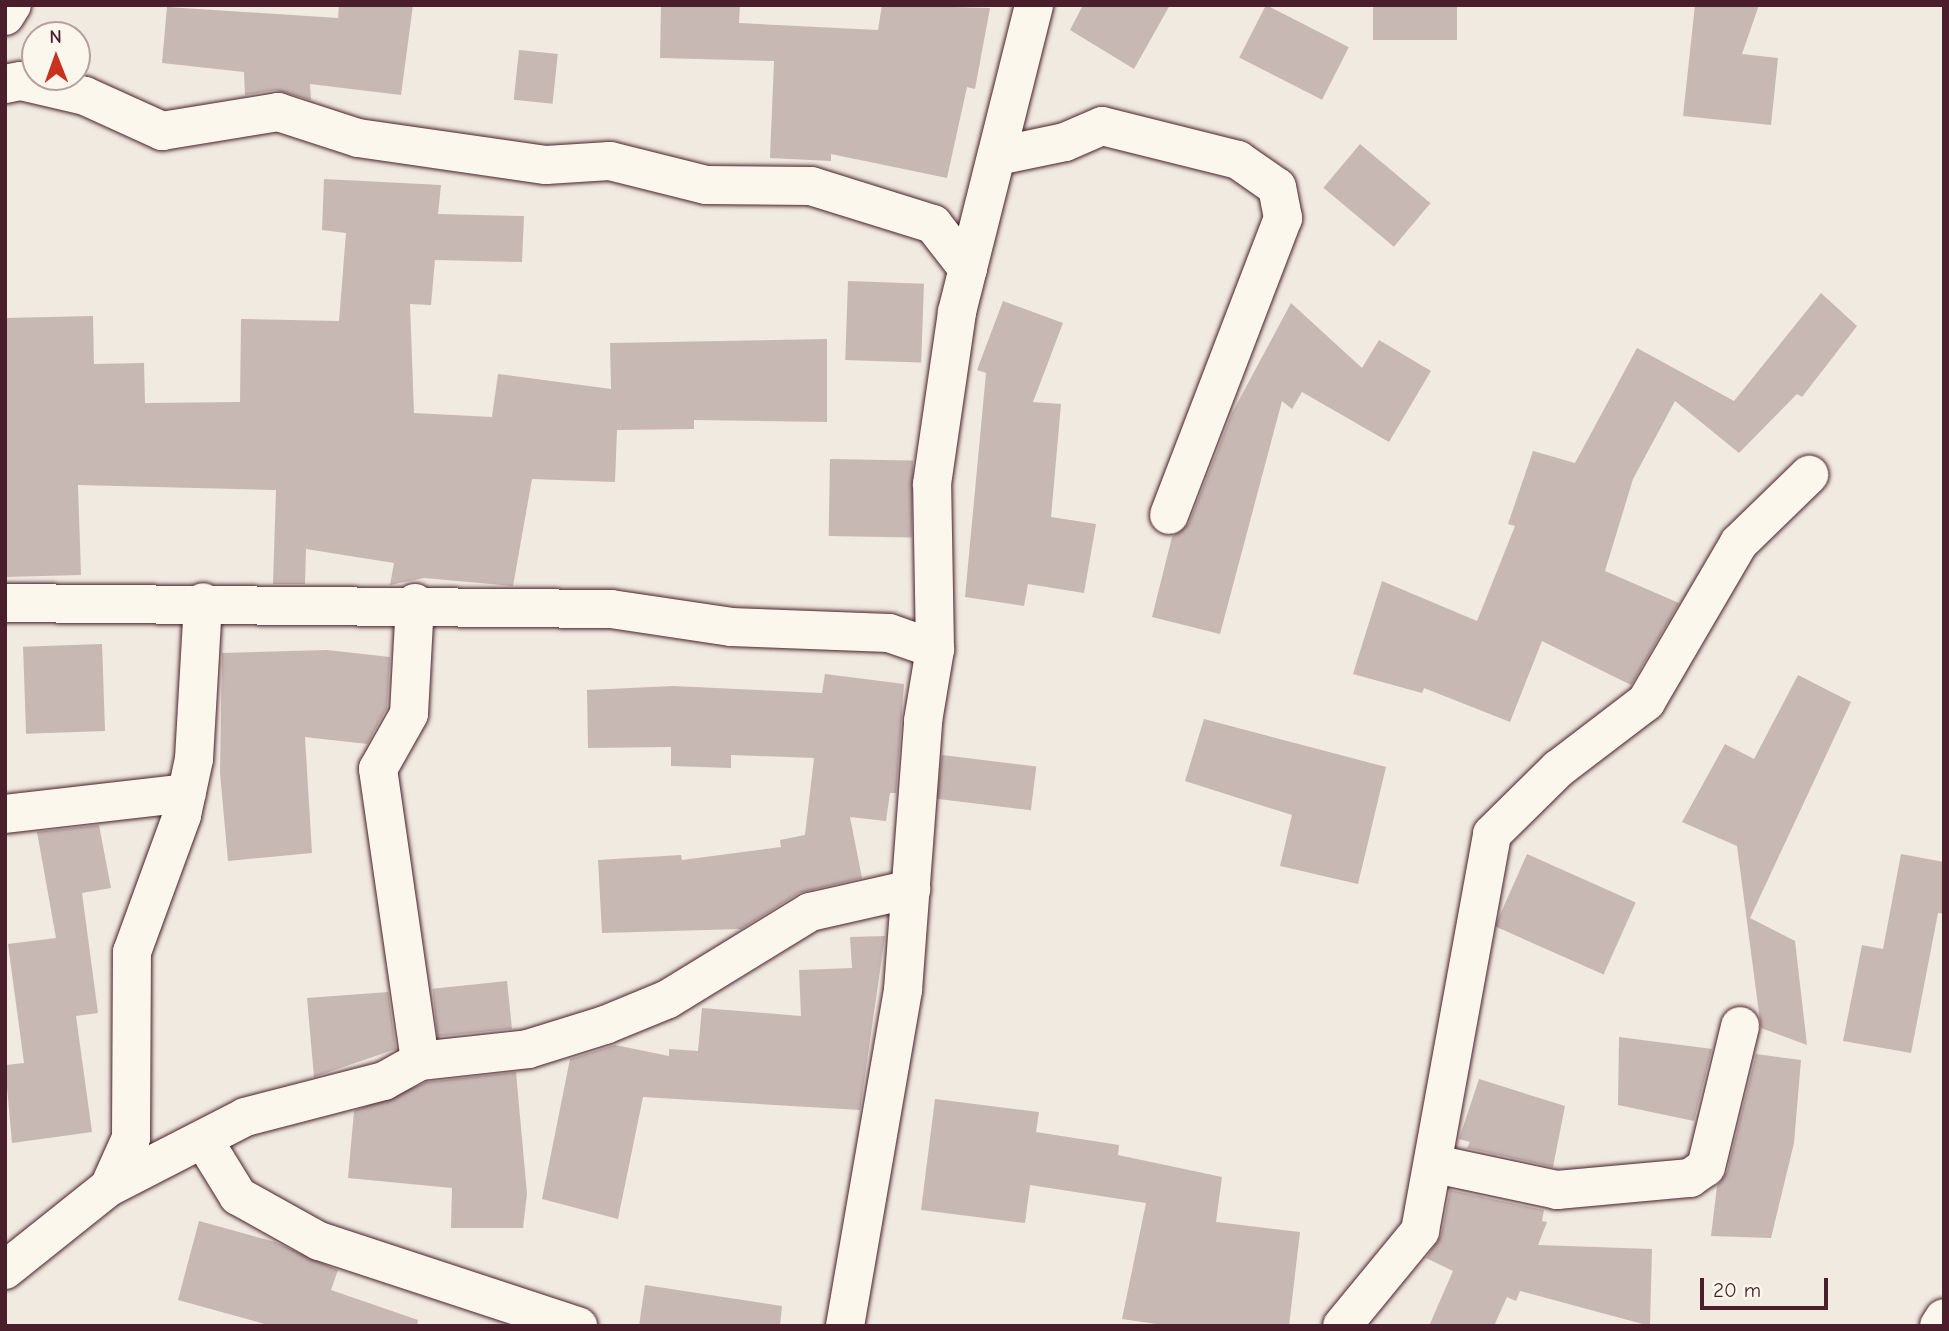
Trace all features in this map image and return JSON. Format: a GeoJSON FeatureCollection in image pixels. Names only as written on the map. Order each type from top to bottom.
{"type":"FeatureCollection","features":[{"type":"Feature","properties":{"kind":"street"},"geometry":{"type":"LineString","coordinates":[[5,16],[12,5]]}},
{"type":"Feature","properties":{"kind":"street"},"geometry":{"type":"LineString","coordinates":[[845,1326],[903,989],[935,649],[932,484],[968,269],[1034,5]]}},
{"type":"Feature","properties":{"kind":"street"},"geometry":{"type":"LineString","coordinates":[[5,84],[21,81],[85,96],[162,131],[278,112],[358,138],[546,165],[610,161],[706,185],[811,186],[933,224],[968,269]]}},
{"type":"Feature","properties":{"kind":"street"},"geometry":{"type":"LineString","coordinates":[[998,156],[1065,142],[1102,126],[1238,160],[1277,187],[1283,218],[1169,515]]}},
{"type":"Feature","properties":{"kind":"street"},"geometry":{"type":"LineString","coordinates":[[1342,1326],[1420,1231],[1435,1164],[1492,834],[1558,769],[1646,702],[1739,543],[1809,475]]}},
{"type":"Feature","properties":{"kind":"street"},"geometry":{"type":"LineString","coordinates":[[109,1187],[131,1138],[132,952],[187,793],[203,602]]}},
{"type":"Feature","properties":{"kind":"street"},"geometry":{"type":"LineString","coordinates":[[5,603],[415,603],[611,610],[731,627],[889,633],[935,649]]}},
{"type":"Feature","properties":{"kind":"street"},"geometry":{"type":"LineString","coordinates":[[415,603],[410,714],[378,769],[421,1061]]}},
{"type":"Feature","properties":{"kind":"street"},"geometry":{"type":"LineString","coordinates":[[5,814],[187,793]]}},
{"type":"Feature","properties":{"kind":"street"},"geometry":{"type":"LineString","coordinates":[[5,1270],[109,1187],[245,1117],[384,1081],[421,1061],[528,1049],[605,1025],[668,999],[810,912],[911,889]]}},
{"type":"Feature","properties":{"kind":"street"},"geometry":{"type":"LineString","coordinates":[[1435,1164],[1556,1190],[1690,1178],[1706,1167],[1740,1026]]}},
{"type":"Feature","properties":{"kind":"street"},"geometry":{"type":"LineString","coordinates":[[203,1139],[237,1196],[319,1241],[578,1326]]}},
{"type":"Feature","properties":{"kind":"street"},"geometry":{"type":"LineString","coordinates":[[1939,1326],[1944,1318]]}},
{"type":"Feature","properties":{"kind":"building"},"geometry":{"type":"Polygon","coordinates":[[[339,5],[413,5],[401,95],[310,84],[311,100],[275,90],[245,95],[244,72],[162,63],[167,7],[338,18],[339,5]]]}},
{"type":"Feature","properties":{"kind":"building"},"geometry":{"type":"Polygon","coordinates":[[[661,5],[740,5],[739,23],[878,30],[882,5],[990,8],[975,89],[967,87],[947,178],[831,154],[831,161],[770,158],[774,61],[660,58],[661,5]]]}},
{"type":"Feature","properties":{"kind":"building"},"geometry":{"type":"Polygon","coordinates":[[[1083,5],[1170,5],[1134,69],[1070,30],[1083,5]]]}},
{"type":"Feature","properties":{"kind":"building"},"geometry":{"type":"Polygon","coordinates":[[[1266,5],[1349,47],[1322,100],[1239,58],[1266,5]]]}},
{"type":"Feature","properties":{"kind":"building"},"geometry":{"type":"Polygon","coordinates":[[[1373,5],[1457,5],[1457,40],[1373,40],[1373,5]]]}},
{"type":"Feature","properties":{"kind":"building"},"geometry":{"type":"Polygon","coordinates":[[[1695,5],[1759,5],[1742,54],[1778,58],[1771,125],[1683,116],[1695,5]]]}},
{"type":"Feature","properties":{"kind":"building"},"geometry":{"type":"Polygon","coordinates":[[[519,50],[558,54],[553,104],[514,100],[519,50]]]}},
{"type":"Feature","properties":{"kind":"building"},"geometry":{"type":"Polygon","coordinates":[[[1360,144],[1430,203],[1394,247],[1323,188],[1360,144]]]}},
{"type":"Feature","properties":{"kind":"building"},"geometry":{"type":"Polygon","coordinates":[[[324,179],[441,185],[438,214],[524,216],[522,262],[435,260],[431,305],[410,304],[414,413],[492,417],[498,374],[611,389],[610,343],[827,339],[827,422],[694,420],[694,429],[617,430],[615,482],[532,479],[513,586],[424,578],[390,585],[394,563],[306,549],[305,584],[273,584],[276,490],[78,485],[81,575],[5,577],[5,318],[93,316],[94,364],[144,363],[145,403],[240,402],[241,319],[339,321],[346,233],[322,230],[324,179]]]}},
{"type":"Feature","properties":{"kind":"building"},"geometry":{"type":"Polygon","coordinates":[[[848,281],[924,284],[921,363],[845,360],[848,281]]]}},
{"type":"Feature","properties":{"kind":"building"},"geometry":{"type":"Polygon","coordinates":[[[1821,293],[1857,326],[1802,397],[1797,394],[1739,453],[1675,401],[1633,479],[1605,571],[1679,603],[1631,685],[1542,641],[1510,722],[1424,688],[1422,693],[1353,674],[1382,581],[1477,621],[1515,526],[1508,524],[1533,451],[1575,463],[1637,348],[1734,401],[1821,293]]]}},
{"type":"Feature","properties":{"kind":"building"},"geometry":{"type":"Polygon","coordinates":[[[1003,301],[1063,323],[1033,402],[1061,404],[1051,517],[1096,524],[1084,593],[1028,584],[1024,606],[965,597],[986,373],[977,370],[1003,301]]]}},
{"type":"Feature","properties":{"kind":"building"},"geometry":{"type":"Polygon","coordinates":[[[1291,303],[1362,368],[1379,340],[1431,371],[1389,442],[1302,392],[1292,409],[1282,401],[1220,634],[1152,617],[1172,537],[1189,523],[1232,413],[1291,303]]]}},
{"type":"Feature","properties":{"kind":"building"},"geometry":{"type":"Polygon","coordinates":[[[830,459],[913,460],[912,537],[829,536],[830,459]]]}},
{"type":"Feature","properties":{"kind":"building"},"geometry":{"type":"Polygon","coordinates":[[[102,644],[105,731],[26,734],[23,647],[102,644]]]}},
{"type":"Feature","properties":{"kind":"building"},"geometry":{"type":"Polygon","coordinates":[[[327,650],[390,657],[387,708],[367,744],[305,737],[312,853],[228,861],[220,773],[222,653],[327,650]]]}},
{"type":"Feature","properties":{"kind":"building"},"geometry":{"type":"Polygon","coordinates":[[[825,674],[904,684],[896,793],[890,793],[886,821],[850,817],[862,878],[799,893],[741,929],[602,933],[598,860],[681,855],[682,860],[781,847],[780,840],[805,835],[814,758],[731,755],[731,768],[671,766],[671,747],[588,748],[587,690],[673,686],[822,693],[825,674]]]}},
{"type":"Feature","properties":{"kind":"building"},"geometry":{"type":"Polygon","coordinates":[[[1798,675],[1851,702],[1750,918],[1795,941],[1807,1045],[1761,1028],[1737,846],[1682,822],[1725,744],[1754,759],[1798,675]]]}},
{"type":"Feature","properties":{"kind":"building"},"geometry":{"type":"Polygon","coordinates":[[[1204,719],[1386,767],[1358,884],[1280,866],[1292,815],[1185,781],[1204,719]]]}},
{"type":"Feature","properties":{"kind":"building"},"geometry":{"type":"Polygon","coordinates":[[[942,755],[1036,767],[1031,810],[937,799],[942,755]]]}},
{"type":"Feature","properties":{"kind":"building"},"geometry":{"type":"Polygon","coordinates":[[[99,825],[111,888],[82,893],[98,1013],[76,1016],[92,1132],[12,1143],[5,1065],[24,1063],[8,944],[56,938],[37,832],[99,825]]]}},
{"type":"Feature","properties":{"kind":"building"},"geometry":{"type":"Polygon","coordinates":[[[1527,854],[1636,902],[1604,975],[1495,926],[1527,854]]]}},
{"type":"Feature","properties":{"kind":"building"},"geometry":{"type":"Polygon","coordinates":[[[1901,854],[1944,862],[1944,914],[1938,913],[1911,1053],[1843,1041],[1862,945],[1883,949],[1901,854]]]}},
{"type":"Feature","properties":{"kind":"building"},"geometry":{"type":"Polygon","coordinates":[[[885,936],[860,1110],[643,1097],[618,1219],[542,1199],[570,1059],[615,1045],[669,1056],[669,1049],[698,1051],[702,1008],[801,1016],[799,970],[852,968],[850,937],[885,936]]]}},
{"type":"Feature","properties":{"kind":"building"},"geometry":{"type":"Polygon","coordinates":[[[507,981],[512,1029],[437,1037],[432,989],[507,981]]]}},
{"type":"Feature","properties":{"kind":"building"},"geometry":{"type":"Polygon","coordinates":[[[388,992],[396,1049],[314,1077],[307,998],[388,992]]]}},
{"type":"Feature","properties":{"kind":"building"},"geometry":{"type":"Polygon","coordinates":[[[1619,1037],[1712,1049],[1694,1121],[1618,1105],[1619,1037]]]}},
{"type":"Feature","properties":{"kind":"building"},"geometry":{"type":"Polygon","coordinates":[[[1756,1054],[1801,1060],[1794,1143],[1771,1238],[1711,1236],[1717,1186],[1727,1172],[1756,1054]]]}},
{"type":"Feature","properties":{"kind":"building"},"geometry":{"type":"Polygon","coordinates":[[[516,1072],[527,1194],[523,1228],[451,1228],[452,1188],[348,1178],[354,1111],[427,1082],[516,1072]]]}},
{"type":"Feature","properties":{"kind":"building"},"geometry":{"type":"Polygon","coordinates":[[[1479,1079],[1565,1106],[1553,1167],[1467,1148],[1470,1142],[1459,1139],[1479,1079]]]}},
{"type":"Feature","properties":{"kind":"building"},"geometry":{"type":"Polygon","coordinates":[[[935,1099],[1039,1112],[1036,1132],[1119,1145],[1118,1155],[1222,1177],[1216,1222],[1300,1232],[1289,1326],[1170,1326],[1122,1319],[1146,1203],[1030,1185],[1025,1223],[921,1210],[935,1099]]]}},
{"type":"Feature","properties":{"kind":"building"},"geometry":{"type":"Polygon","coordinates":[[[1450,1190],[1544,1210],[1542,1221],[1547,1222],[1538,1245],[1652,1249],[1650,1326],[1520,1291],[1516,1301],[1507,1297],[1494,1326],[1429,1326],[1453,1271],[1426,1258],[1441,1236],[1450,1190]]]}},
{"type":"Feature","properties":{"kind":"building"},"geometry":{"type":"Polygon","coordinates":[[[199,1221],[275,1242],[338,1270],[331,1290],[418,1320],[417,1326],[272,1326],[178,1300],[199,1221]]]}},
{"type":"Feature","properties":{"kind":"building"},"geometry":{"type":"Polygon","coordinates":[[[645,1285],[782,1306],[780,1326],[639,1326],[645,1285]]]}}]}
